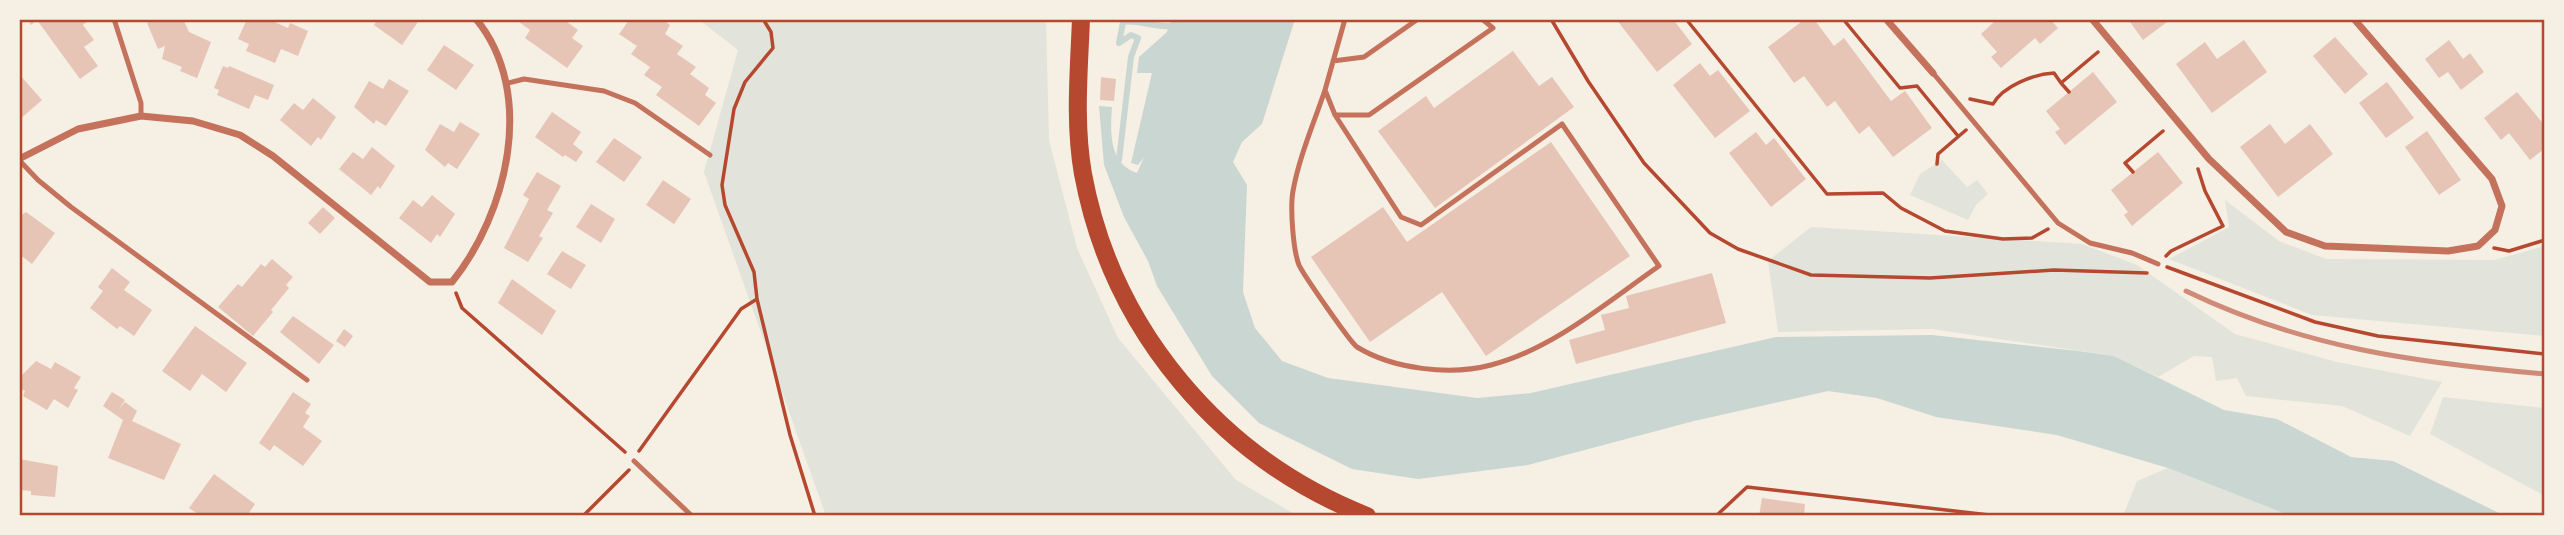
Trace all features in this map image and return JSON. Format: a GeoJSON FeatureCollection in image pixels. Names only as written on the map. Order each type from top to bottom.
{"type":"FeatureCollection","features":[{"type":"Feature","properties":{"kind":"main road"},"geometry":{"type":"LineString","coordinates":[[1081,19],[1078,122],[1083,173],[1094,219],[1110,265],[1141,327],[1179,382],[1237,441],[1305,487],[1367,516]]}},
{"type":"Feature","properties":{"kind":"street"},"geometry":{"type":"LineString","coordinates":[[19,159],[78,128],[141,116],[193,121],[240,135],[273,156],[430,282],[452,282],[472,258],[499,188],[508,141],[508,83],[494,50],[476,19]]}},
{"type":"Feature","properties":{"kind":"street"},"geometry":{"type":"LineString","coordinates":[[1885,19],[1933,73]]}},
{"type":"Feature","properties":{"kind":"street"},"geometry":{"type":"LineString","coordinates":[[2092,19],[2209,159],[2286,232],[2325,246],[2448,251],[2478,246],[2495,230],[2501,206],[2492,179],[2354,19]]}},
{"type":"Feature","properties":{"kind":"lane"},"geometry":{"type":"LineString","coordinates":[[114,19],[141,103],[141,116]]}},
{"type":"Feature","properties":{"kind":"lane"},"geometry":{"type":"LineString","coordinates":[[1325,90],[1335,115],[1401,217],[1421,225],[1562,124],[1659,266],[1555,337],[1518,357],[1488,366],[1438,369],[1396,363],[1355,346],[1299,266],[1292,193],[1345,19]]}},
{"type":"Feature","properties":{"kind":"lane"},"geometry":{"type":"LineString","coordinates":[[1332,61],[1364,57],[1418,19]]}},
{"type":"Feature","properties":{"kind":"lane"},"geometry":{"type":"LineString","coordinates":[[1335,115],[1369,115],[1493,28],[1482,19]]}},
{"type":"Feature","properties":{"kind":"lane"},"geometry":{"type":"LineString","coordinates":[[1933,73],[2058,223],[2090,243],[2132,253],[2158,264]]}},
{"type":"Feature","properties":{"kind":"lane"},"geometry":{"type":"LineString","coordinates":[[508,83],[524,79],[604,91],[635,103],[710,155]]}},
{"type":"Feature","properties":{"kind":"lane"},"geometry":{"type":"LineString","coordinates":[[19,159],[38,180],[71,207],[307,380]]}},
{"type":"Feature","properties":{"kind":"lane"},"geometry":{"type":"LineString","coordinates":[[634,461],[692,516]]}},
{"type":"Feature","properties":{"kind":"path"},"geometry":{"type":"LineString","coordinates":[[763,19],[771,32],[772,47],[745,82],[734,109],[722,186],[725,205],[754,272],[757,299],[789,435],[815,516]]}},
{"type":"Feature","properties":{"kind":"path"},"geometry":{"type":"LineString","coordinates":[[1551,19],[1644,163],[1710,233],[1768,261],[1811,275],[1883,278],[2054,270],[2128,275],[2146,273],[2171,251],[2223,226],[2198,169]]}},
{"type":"Feature","properties":{"kind":"path"},"geometry":{"type":"LineString","coordinates":[[1686,19],[1827,194],[1883,194],[1901,208],[1945,231],[2003,239],[2032,238],[2058,223]]}},
{"type":"Feature","properties":{"kind":"path"},"geometry":{"type":"LineString","coordinates":[[1843,19],[1900,88],[1917,86],[1958,136]]}},
{"type":"Feature","properties":{"kind":"path"},"geometry":{"type":"LineString","coordinates":[[2061,82],[2098,52]]}},
{"type":"Feature","properties":{"kind":"path"},"geometry":{"type":"LineString","coordinates":[[1959,103],[1966,98],[1993,104],[1998,95],[2038,74],[2054,74],[2069,92]]}},
{"type":"Feature","properties":{"kind":"path"},"geometry":{"type":"LineString","coordinates":[[1937,164],[1938,154],[1976,122]]}},
{"type":"Feature","properties":{"kind":"path"},"geometry":{"type":"LineString","coordinates":[[2133,172],[2125,163],[2163,131]]}},
{"type":"Feature","properties":{"kind":"path"},"geometry":{"type":"LineString","coordinates":[[2478,246],[2509,251],[2545,240]]}},
{"type":"Feature","properties":{"kind":"path"},"geometry":{"type":"LineString","coordinates":[[2158,264],[2315,322],[2378,336],[2545,354]]}},
{"type":"Feature","properties":{"kind":"path"},"geometry":{"type":"LineString","coordinates":[[452,282],[462,308],[634,461]]}},
{"type":"Feature","properties":{"kind":"path"},"geometry":{"type":"LineString","coordinates":[[583,516],[627,472],[649,435],[741,309],[757,299]]}},
{"type":"Feature","properties":{"kind":"path"},"geometry":{"type":"LineString","coordinates":[[1716,516],[1747,487],[1998,516]]}},
{"type":"Feature","properties":{"kind":"shaded area"},"geometry":{"type":"Polygon","coordinates":[[[698,19],[1046,19],[1049,140],[1077,248],[1118,338],[1236,480],[1298,516],[826,516],[704,172],[738,50],[698,19]]]}},
{"type":"Feature","properties":{"kind":"shaded area"},"geometry":{"type":"Polygon","coordinates":[[[1178,19],[1295,19],[1262,124],[1242,142],[1233,162],[1247,185],[1243,292],[1255,328],[1282,361],[1328,378],[1477,398],[1531,393],[1776,337],[1932,335],[2078,351],[2114,356],[2224,410],[2277,419],[2351,457],[2393,461],[2505,516],[2291,516],[2168,468],[2057,435],[1936,417],[1877,398],[1828,391],[1694,421],[1528,465],[1418,479],[1352,469],[1259,423],[1212,376],[1157,286],[1148,261],[1124,217],[1104,165],[1099,106],[1112,107],[1111,127],[1116,155],[1128,169],[1137,173],[1144,157],[1138,165],[1131,163],[1152,73],[1137,73],[1139,57],[1167,32],[1169,23],[1178,19]]]}},
{"type":"Feature","properties":{"kind":"shaded area"},"geometry":{"type":"Polygon","coordinates":[[[1942,160],[1967,187],[1977,180],[1988,194],[1976,205],[1968,220],[1910,195],[1920,174],[1942,160]]]}},
{"type":"Feature","properties":{"kind":"shaded area"},"geometry":{"type":"Polygon","coordinates":[[[2225,200],[2279,241],[2326,259],[2494,260],[2545,246],[2545,336],[2312,315],[2169,259],[2229,227],[2225,200]]]}},
{"type":"Feature","properties":{"kind":"shaded area"},"geometry":{"type":"Polygon","coordinates":[[[1811,227],[2082,244],[2137,265],[2235,334],[2337,362],[2442,382],[2410,436],[2342,406],[2246,396],[2237,378],[2216,381],[2212,357],[2194,356],[2158,377],[2114,356],[1932,329],[1778,332],[1768,261],[1811,227]]]}},
{"type":"Feature","properties":{"kind":"shaded area"},"geometry":{"type":"Polygon","coordinates":[[[2443,397],[2545,408],[2545,496],[2430,434],[2443,397]]]}},
{"type":"Feature","properties":{"kind":"shaded area"},"geometry":{"type":"Polygon","coordinates":[[[2168,468],[2291,516],[2123,516],[2137,481],[2168,468]]]}},
{"type":"Feature","properties":{"kind":"building"},"geometry":{"type":"Polygon","coordinates":[[[27,19],[90,19],[83,25],[94,40],[84,47],[98,66],[80,79],[37,20],[31,25],[27,19]]]}},
{"type":"Feature","properties":{"kind":"building"},"geometry":{"type":"Polygon","coordinates":[[[155,19],[183,19],[189,32],[211,42],[197,78],[180,71],[182,67],[162,59],[165,46],[158,49],[147,23],[155,19]]]}},
{"type":"Feature","properties":{"kind":"building"},"geometry":{"type":"Polygon","coordinates":[[[247,19],[268,19],[288,28],[290,23],[308,31],[298,56],[281,49],[275,63],[246,51],[249,44],[238,39],[247,19]]]}},
{"type":"Feature","properties":{"kind":"building"},"geometry":{"type":"Polygon","coordinates":[[[378,19],[420,19],[402,45],[374,25],[378,19]]]}},
{"type":"Feature","properties":{"kind":"building"},"geometry":{"type":"Polygon","coordinates":[[[515,19],[563,19],[578,30],[572,38],[583,46],[567,68],[525,38],[530,30],[515,19]]]}},
{"type":"Feature","properties":{"kind":"building"},"geometry":{"type":"Polygon","coordinates":[[[630,19],[662,19],[670,25],[665,34],[683,46],[677,54],[696,67],[690,74],[709,88],[705,95],[716,103],[699,126],[656,95],[662,87],[644,75],[650,67],[631,54],[637,46],[619,34],[630,19]]]}},
{"type":"Feature","properties":{"kind":"building"},"geometry":{"type":"Polygon","coordinates":[[[1616,19],[1673,19],[1692,44],[1657,72],[1616,19]]]}},
{"type":"Feature","properties":{"kind":"building"},"geometry":{"type":"Polygon","coordinates":[[[1805,19],[1814,19],[1834,46],[1844,38],[1891,101],[1905,91],[1932,128],[1893,157],[1869,126],[1859,134],[1835,101],[1827,107],[1804,76],[1794,83],[1768,47],[1805,19]]]}},
{"type":"Feature","properties":{"kind":"building"},"geometry":{"type":"Polygon","coordinates":[[[1997,19],[2050,19],[2058,28],[2040,44],[2035,38],[2001,68],[1991,57],[1997,52],[1981,34],[1997,19]]]}},
{"type":"Feature","properties":{"kind":"building"},"geometry":{"type":"Polygon","coordinates":[[[2128,19],[2171,19],[2143,40],[2128,19]]]}},
{"type":"Feature","properties":{"kind":"building"},"geometry":{"type":"Polygon","coordinates":[[[2335,37],[2368,74],[2345,94],[2313,56],[2335,37]]]}},
{"type":"Feature","properties":{"kind":"building"},"geometry":{"type":"Polygon","coordinates":[[[2244,40],[2267,72],[2212,113],[2176,64],[2205,42],[2217,59],[2244,40]]]}},
{"type":"Feature","properties":{"kind":"building"},"geometry":{"type":"Polygon","coordinates":[[[2449,40],[2463,59],[2470,53],[2484,72],[2461,90],[2448,72],[2439,78],[2425,59],[2449,40]]]}},
{"type":"Feature","properties":{"kind":"building"},"geometry":{"type":"Polygon","coordinates":[[[444,45],[474,65],[456,90],[427,70],[444,45]]]}},
{"type":"Feature","properties":{"kind":"building"},"geometry":{"type":"Polygon","coordinates":[[[1513,51],[1539,86],[1552,77],[1574,107],[1435,208],[1378,131],[1426,96],[1434,108],[1513,51]]]}},
{"type":"Feature","properties":{"kind":"building"},"geometry":{"type":"Polygon","coordinates":[[[1700,63],[1710,76],[1718,70],[1750,111],[1715,138],[1673,85],[1700,63]]]}},
{"type":"Feature","properties":{"kind":"building"},"geometry":{"type":"Polygon","coordinates":[[[223,66],[274,85],[268,100],[255,95],[249,109],[217,95],[219,90],[214,88],[223,66]]]}},
{"type":"Feature","properties":{"kind":"building"},"geometry":{"type":"Polygon","coordinates":[[[2093,72],[2117,102],[2065,145],[2055,132],[2060,129],[2046,111],[2093,72]]]}},
{"type":"Feature","properties":{"kind":"building"},"geometry":{"type":"Polygon","coordinates":[[[19,74],[42,100],[19,120],[19,74]]]}},
{"type":"Feature","properties":{"kind":"building"},"geometry":{"type":"Polygon","coordinates":[[[1101,77],[1116,79],[1114,101],[1100,100],[1101,77]]]}},
{"type":"Feature","properties":{"kind":"building"},"geometry":{"type":"Polygon","coordinates":[[[389,79],[409,91],[386,126],[376,120],[374,124],[354,107],[369,81],[383,89],[389,79]]]}},
{"type":"Feature","properties":{"kind":"building"},"geometry":{"type":"Polygon","coordinates":[[[2387,82],[2414,118],[2386,138],[2359,103],[2387,82]]]}},
{"type":"Feature","properties":{"kind":"building"},"geometry":{"type":"Polygon","coordinates":[[[2517,92],[2545,126],[2545,148],[2530,160],[2509,133],[2501,140],[2484,118],[2517,92]]]}},
{"type":"Feature","properties":{"kind":"building"},"geometry":{"type":"Polygon","coordinates":[[[313,98],[336,117],[321,140],[318,137],[311,146],[280,120],[294,103],[303,110],[313,98]]]}},
{"type":"Feature","properties":{"kind":"building"},"geometry":{"type":"Polygon","coordinates":[[[552,112],[581,132],[573,144],[583,152],[576,162],[565,155],[563,157],[535,137],[552,112]]]}},
{"type":"Feature","properties":{"kind":"building"},"geometry":{"type":"Polygon","coordinates":[[[460,122],[480,134],[457,169],[448,163],[445,167],[425,150],[440,124],[454,132],[460,122]]]}},
{"type":"Feature","properties":{"kind":"building"},"geometry":{"type":"Polygon","coordinates":[[[2270,124],[2285,144],[2310,124],[2333,154],[2278,197],[2240,147],[2270,124]]]}},
{"type":"Feature","properties":{"kind":"building"},"geometry":{"type":"Polygon","coordinates":[[[2427,131],[2461,180],[2439,195],[2405,147],[2427,131]]]}},
{"type":"Feature","properties":{"kind":"building"},"geometry":{"type":"Polygon","coordinates":[[[1756,132],[1766,145],[1774,138],[1806,179],[1771,207],[1729,153],[1756,132]]]}},
{"type":"Feature","properties":{"kind":"building"},"geometry":{"type":"Polygon","coordinates":[[[614,138],[642,157],[624,182],[596,162],[614,138]]]}},
{"type":"Feature","properties":{"kind":"building"},"geometry":{"type":"Polygon","coordinates":[[[1551,142],[1630,256],[1486,356],[1442,292],[1370,342],[1311,257],[1383,207],[1407,242],[1551,142]]]}},
{"type":"Feature","properties":{"kind":"building"},"geometry":{"type":"Polygon","coordinates":[[[372,147],[395,166],[380,189],[378,186],[371,195],[339,169],[353,152],[363,159],[372,147]]]}},
{"type":"Feature","properties":{"kind":"building"},"geometry":{"type":"Polygon","coordinates":[[[2158,152],[2183,183],[2132,226],[2124,215],[2128,212],[2111,190],[2158,152]]]}},
{"type":"Feature","properties":{"kind":"building"},"geometry":{"type":"Polygon","coordinates":[[[537,172],[561,186],[547,210],[553,213],[539,236],[543,238],[528,262],[504,248],[529,199],[523,195],[537,172]]]}},
{"type":"Feature","properties":{"kind":"building"},"geometry":{"type":"Polygon","coordinates":[[[663,180],[691,199],[674,224],[646,205],[663,180]]]}},
{"type":"Feature","properties":{"kind":"building"},"geometry":{"type":"Polygon","coordinates":[[[432,195],[455,214],[440,237],[437,234],[431,243],[399,218],[413,200],[422,207],[432,195]]]}},
{"type":"Feature","properties":{"kind":"building"},"geometry":{"type":"Polygon","coordinates":[[[591,204],[615,219],[601,243],[576,227],[591,204]]]}},
{"type":"Feature","properties":{"kind":"building"},"geometry":{"type":"Polygon","coordinates":[[[323,207],[335,218],[320,234],[308,223],[323,207]]]}},
{"type":"Feature","properties":{"kind":"building"},"geometry":{"type":"Polygon","coordinates":[[[26,212],[55,233],[32,264],[19,254],[19,217],[26,212]]]}},
{"type":"Feature","properties":{"kind":"building"},"geometry":{"type":"Polygon","coordinates":[[[562,251],[586,265],[571,289],[547,274],[562,251]]]}},
{"type":"Feature","properties":{"kind":"building"},"geometry":{"type":"Polygon","coordinates":[[[272,259],[293,277],[286,285],[289,288],[271,310],[273,312],[253,336],[218,307],[238,284],[242,287],[261,264],[265,267],[272,259]]]}},
{"type":"Feature","properties":{"kind":"building"},"geometry":{"type":"Polygon","coordinates":[[[112,268],[130,282],[124,290],[152,310],[134,336],[120,326],[117,329],[90,308],[103,291],[98,287],[112,268]]]}},
{"type":"Feature","properties":{"kind":"building"},"geometry":{"type":"Polygon","coordinates":[[[1712,273],[1726,323],[1576,364],[1569,340],[1605,330],[1601,315],[1629,308],[1626,296],[1712,273]]]}},
{"type":"Feature","properties":{"kind":"building"},"geometry":{"type":"Polygon","coordinates":[[[512,279],[556,311],[542,335],[498,303],[512,279]]]}},
{"type":"Feature","properties":{"kind":"building"},"geometry":{"type":"Polygon","coordinates":[[[293,316],[334,345],[319,364],[280,332],[293,316]]]}},
{"type":"Feature","properties":{"kind":"building"},"geometry":{"type":"Polygon","coordinates":[[[195,326],[247,363],[226,392],[202,374],[190,391],[162,371],[195,326]]]}},
{"type":"Feature","properties":{"kind":"building"},"geometry":{"type":"Polygon","coordinates":[[[344,329],[353,336],[345,347],[336,341],[344,329]]]}},
{"type":"Feature","properties":{"kind":"building"},"geometry":{"type":"Polygon","coordinates":[[[36,361],[51,369],[55,362],[81,377],[74,388],[78,390],[68,408],[54,399],[47,410],[23,396],[25,391],[19,388],[19,378],[36,361]]]}},
{"type":"Feature","properties":{"kind":"building"},"geometry":{"type":"Polygon","coordinates":[[[112,392],[125,400],[119,409],[125,402],[137,411],[132,421],[181,444],[164,480],[108,458],[123,420],[103,406],[112,392]]]}},
{"type":"Feature","properties":{"kind":"building"},"geometry":{"type":"Polygon","coordinates":[[[293,392],[311,404],[305,413],[310,416],[303,427],[322,441],[303,466],[274,445],[270,451],[259,443],[293,392]]]}},
{"type":"Feature","properties":{"kind":"building"},"geometry":{"type":"Polygon","coordinates":[[[19,459],[58,466],[55,497],[31,495],[31,491],[19,490],[19,459]]]}},
{"type":"Feature","properties":{"kind":"building"},"geometry":{"type":"Polygon","coordinates":[[[214,474],[255,504],[247,516],[201,516],[189,508],[214,474]]]}},
{"type":"Feature","properties":{"kind":"building"},"geometry":{"type":"Polygon","coordinates":[[[1762,498],[1805,504],[1804,516],[1759,516],[1762,498]]]}},
{"type":"Feature","properties":{"kind":"waterway"},"geometry":{"type":"LineString","coordinates":[[1119,160],[1131,57],[1138,38],[1131,35],[1119,43],[1123,22],[1174,26]]}},
{"type":"Feature","properties":{"kind":"railway"},"geometry":{"type":"LineString","coordinates":[[2186,291],[2274,326],[2362,350],[2406,358],[2545,374]]}}]}
